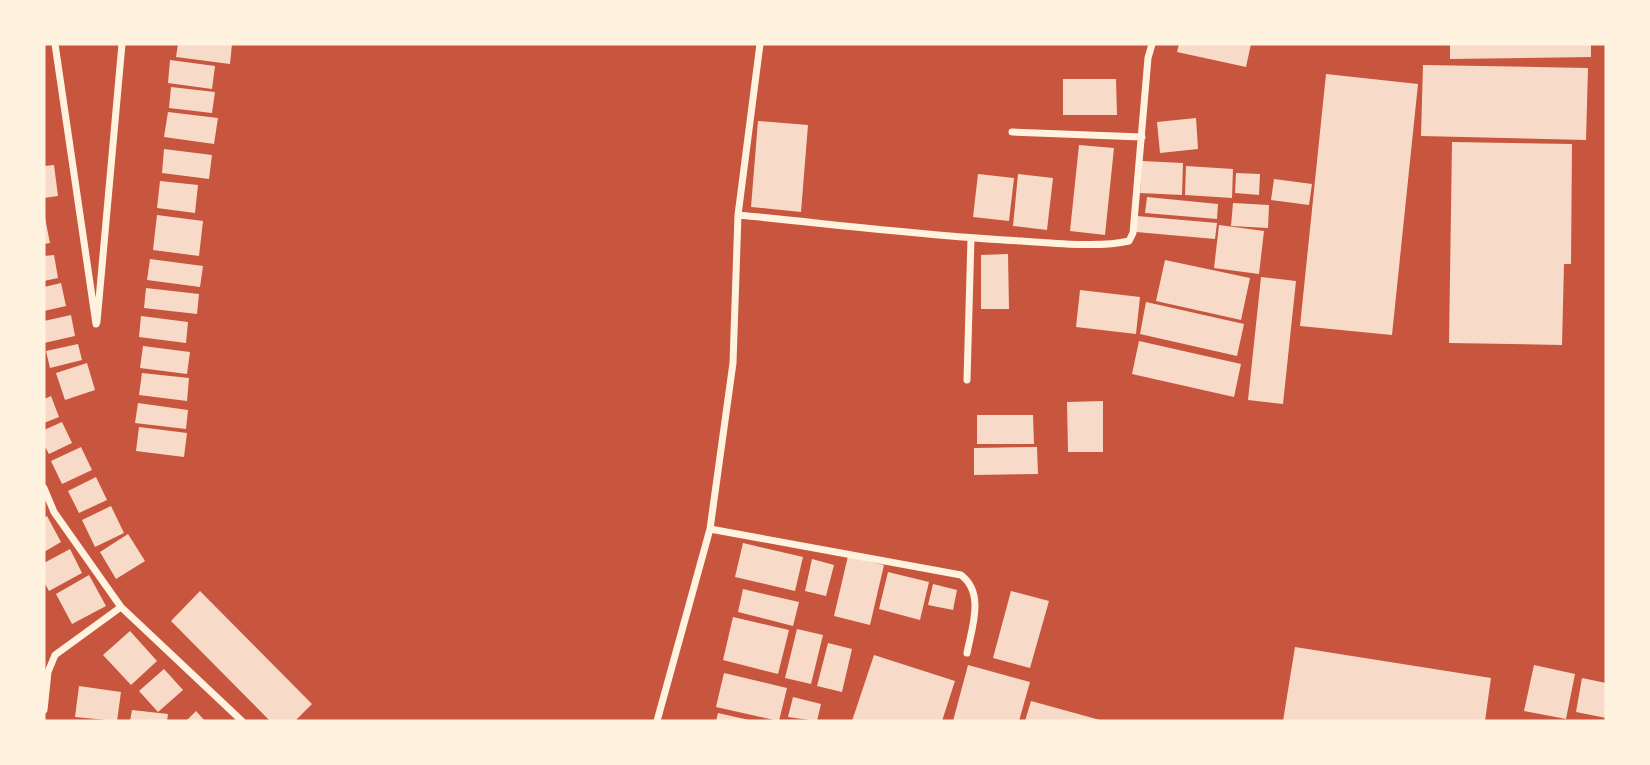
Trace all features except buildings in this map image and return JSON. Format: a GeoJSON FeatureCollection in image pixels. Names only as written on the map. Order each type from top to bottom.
{"type":"FeatureCollection","features":[{"type":"Feature","properties":{"kind":"street"},"geometry":{"type":"LineString","coordinates":[[55,44],[96,324],[99,320],[122,44]]}},
{"type":"Feature","properties":{"kind":"street"},"geometry":{"type":"LineString","coordinates":[[657,721],[710,529],[733,363],[738,215],[760,44]]}},
{"type":"Feature","properties":{"kind":"street"},"geometry":{"type":"LineString","coordinates":[[738,215],[1045,243],[1116,243],[1129,240],[1133,233],[1148,58],[1152,44]]}},
{"type":"Feature","properties":{"kind":"street"},"geometry":{"type":"LineString","coordinates":[[1012,132],[1142,137]]}},
{"type":"Feature","properties":{"kind":"street"},"geometry":{"type":"LineString","coordinates":[[967,380],[971,238]]}},
{"type":"Feature","properties":{"kind":"street"},"geometry":{"type":"LineString","coordinates":[[44,488],[54,512],[121,607],[242,721]]}},
{"type":"Feature","properties":{"kind":"street"},"geometry":{"type":"LineString","coordinates":[[710,529],[961,575],[971,582],[976,598],[967,653]]}},
{"type":"Feature","properties":{"kind":"street"},"geometry":{"type":"LineString","coordinates":[[44,710],[48,672],[55,655],[121,607]]}}]}
